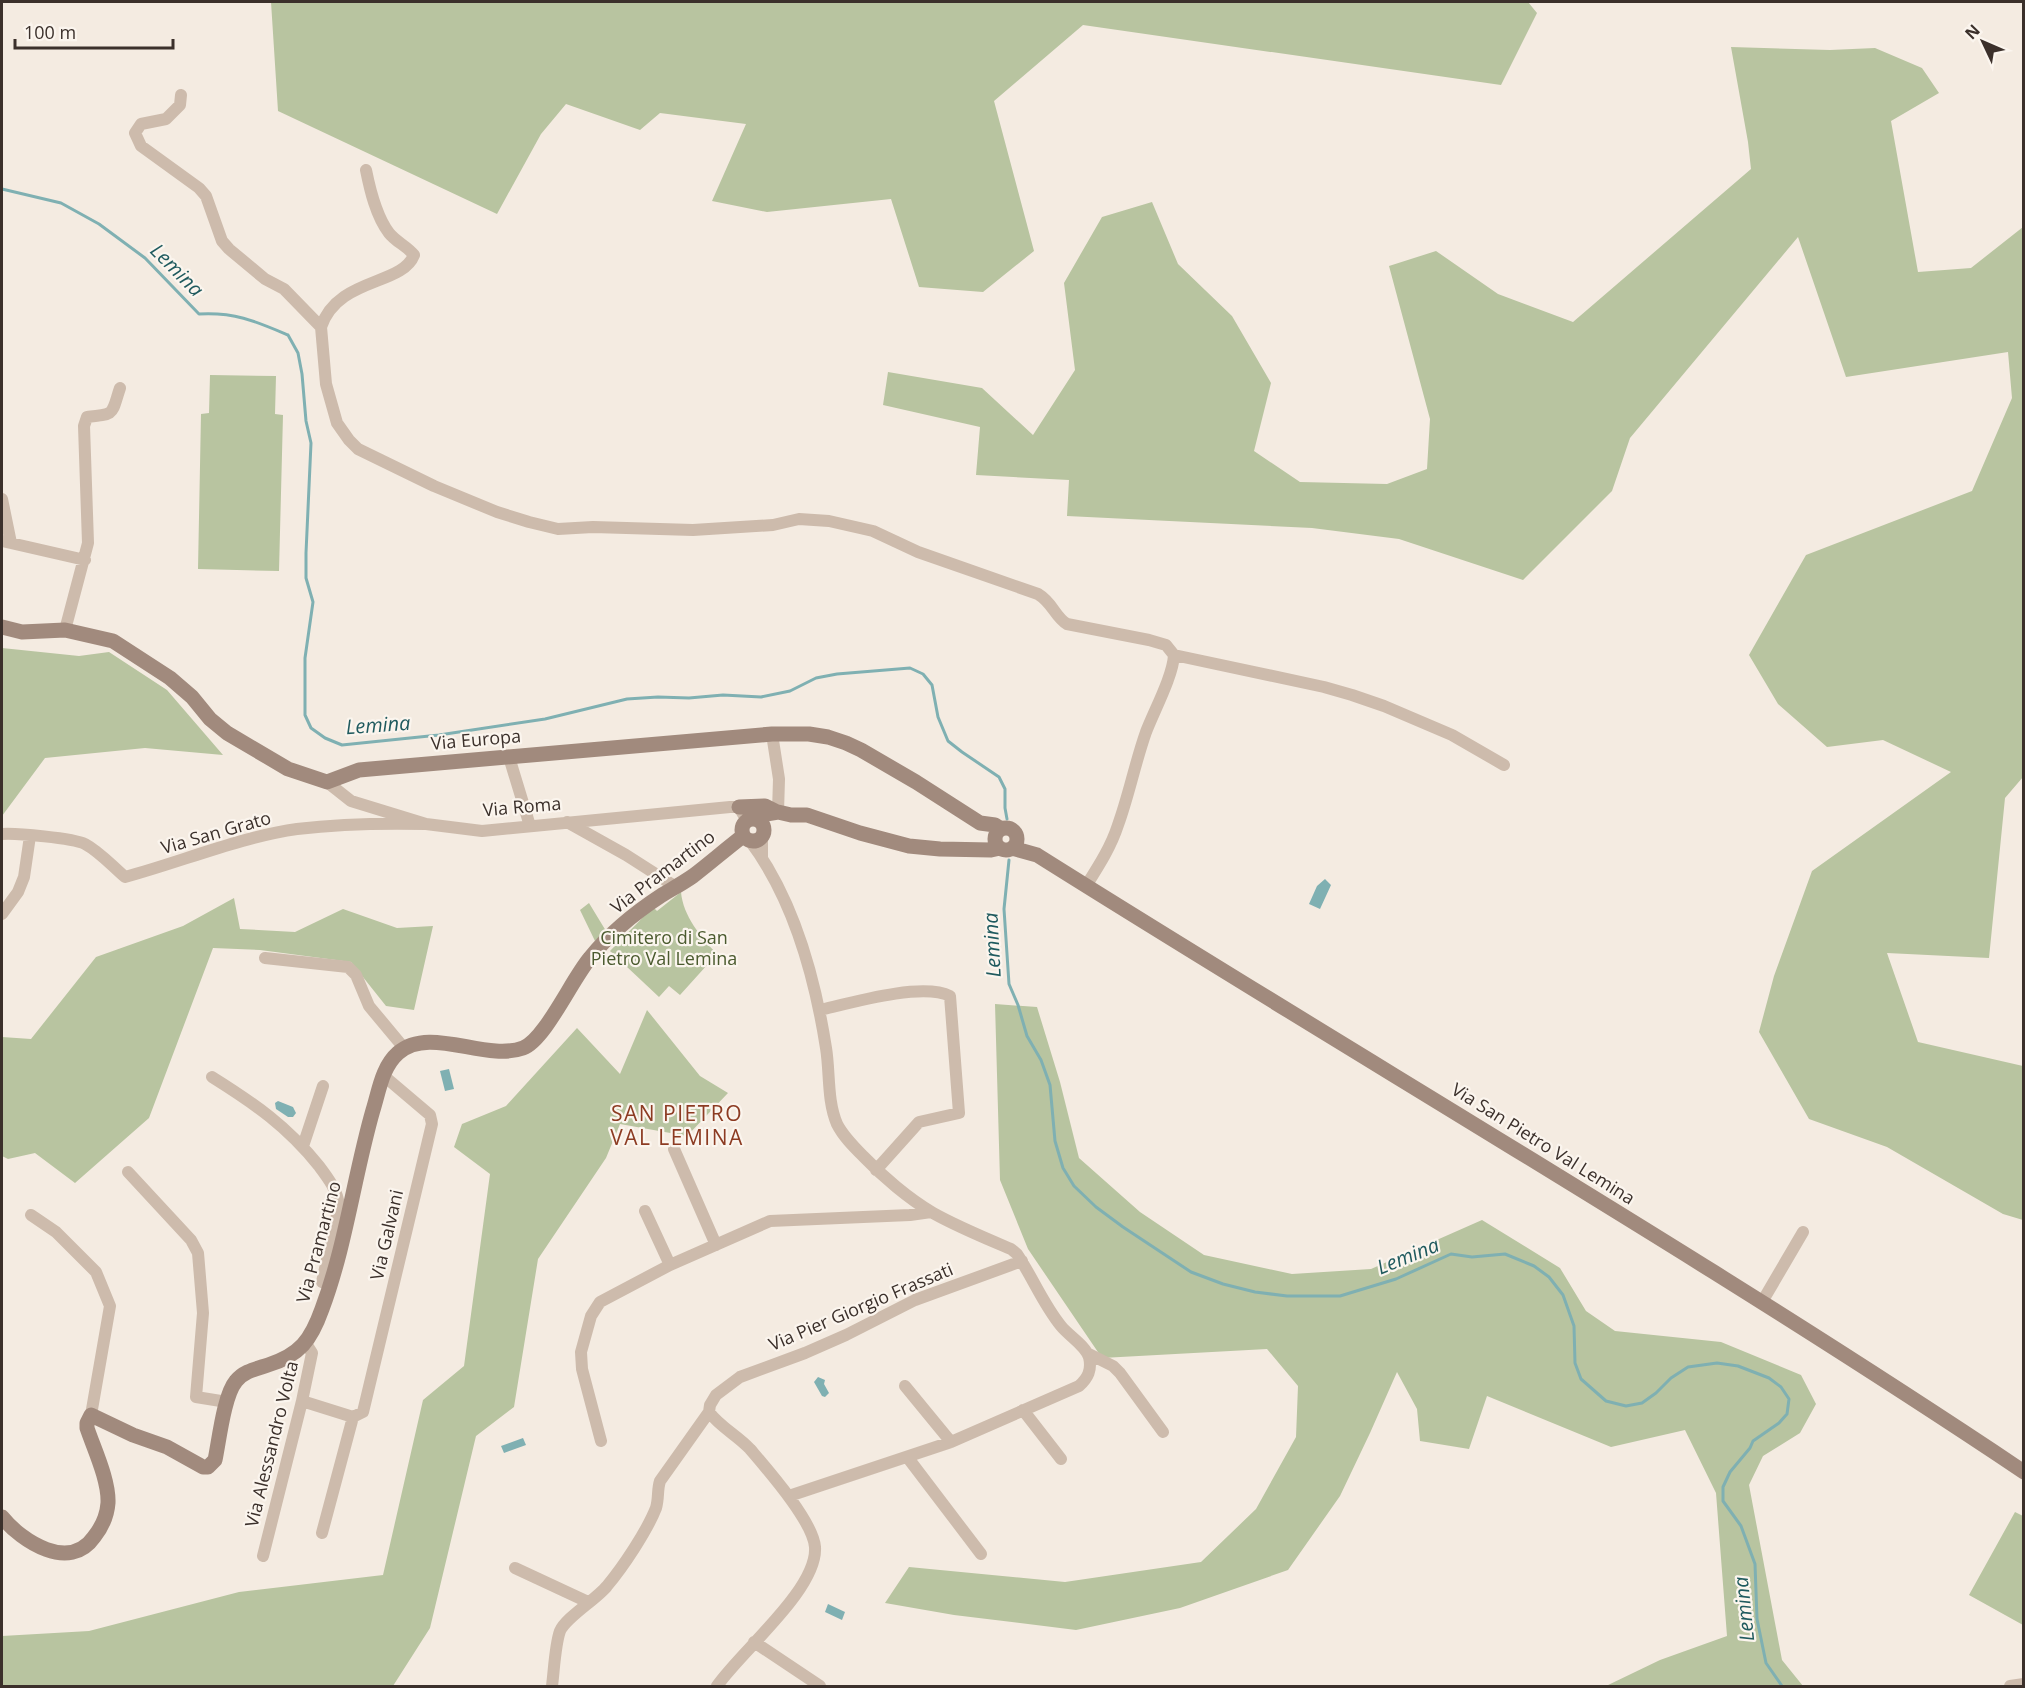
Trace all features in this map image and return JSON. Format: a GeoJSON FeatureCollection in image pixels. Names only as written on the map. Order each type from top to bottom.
{"type":"FeatureCollection","features":[{"type":"Feature","properties":{"kind":"street"},"geometry":{"type":"LineString","coordinates":[[181,95],[180,105],[166,119],[141,124],[135,133],[136,139],[141,146],[207,196],[222,240],[229,249],[265,279],[284,289],[321,327]]}},
{"type":"Feature","properties":{"kind":"street"},"geometry":{"type":"LineString","coordinates":[[366,170],[372,200],[389,233],[410,249],[414,255],[412,262],[400,270],[357,288],[337,300],[324,318],[321,327],[326,384],[337,423],[342,433],[358,448],[465,500],[529,522],[558,529],[593,527],[693,530],[773,525],[799,519],[829,521],[873,531],[918,552],[1038,594],[1049,602],[1067,624],[1149,640],[1166,645],[1174,655],[1352,695],[1452,735],[1504,765]]}},
{"type":"Feature","properties":{"kind":"street"},"geometry":{"type":"LineString","coordinates":[[65,630],[88,543],[84,426],[87,417],[108,415],[113,410],[120,388]]}},
{"type":"Feature","properties":{"kind":"street"},"geometry":{"type":"LineString","coordinates":[[2,500],[6,542],[85,560]]}},
{"type":"Feature","properties":{"kind":"street"},"geometry":{"type":"LineString","coordinates":[[2,627],[22,632],[65,630],[113,641],[170,678],[192,697],[210,719],[237,740],[288,769],[327,782]]}},
{"type":"Feature","properties":{"kind":"street"},"geometry":{"type":"LineString","coordinates":[[1086,886],[1111,844],[1119,825],[1140,749],[1171,670],[1174,655]]}},
{"type":"Feature","properties":{"kind":"street"},"geometry":{"type":"LineString","coordinates":[[772,734],[784,814]]}},
{"type":"Feature","properties":{"kind":"street","name":"Via Europa"},"geometry":{"type":"LineString","coordinates":[[327,782],[359,770],[772,734],[809,734],[846,743],[916,782],[980,822],[982,829],[1003,840]]}},
{"type":"Feature","properties":{"kind":"street"},"geometry":{"type":"LineString","coordinates":[[509,757],[530,826]]}},
{"type":"Feature","properties":{"kind":"street","name":"Via Roma"},"geometry":{"type":"LineString","coordinates":[[327,782],[351,801],[426,824],[482,831],[567,822],[749,825]]}},
{"type":"Feature","properties":{"kind":"street"},"geometry":{"type":"LineString","coordinates":[[1003,840],[980,849],[909,846],[860,833],[807,815],[784,814],[765,807],[749,825],[798,937],[820,1010],[830,1068],[832,1108],[847,1140],[876,1170],[931,1212],[1011,1249],[1022,1261],[1054,1317],[1087,1353],[1113,1366],[1120,1373],[1163,1432]]}},
{"type":"Feature","properties":{"kind":"street","name":"Via Pramartino"},"geometry":{"type":"LineString","coordinates":[[92,1415],[133,1435],[167,1447],[203,1467],[208,1467],[215,1460],[227,1402],[233,1385],[241,1376],[292,1356],[305,1342],[317,1322],[331,1285],[367,1132],[384,1076],[392,1059],[404,1048],[426,1042],[506,1051],[525,1048],[540,1035],[578,973],[594,952],[641,910],[692,877],[749,825],[765,814],[784,814]]}},
{"type":"Feature","properties":{"kind":"street"},"geometry":{"type":"LineString","coordinates":[[567,822],[626,855],[676,887]]}},
{"type":"Feature","properties":{"kind":"street","name":"Via San Grato"},"geometry":{"type":"LineString","coordinates":[[2,834],[11,833],[83,843],[125,877],[253,839],[296,830],[382,823],[426,824]]}},
{"type":"Feature","properties":{"kind":"street"},"geometry":{"type":"LineString","coordinates":[[2,914],[18,892],[24,878],[30,836]]}},
{"type":"Feature","properties":{"kind":"street","name":"Via San Pietro Val Lemina"},"geometry":{"type":"LineString","coordinates":[[1003,840],[1037,855],[1762,1302],[2024,1472]]}},
{"type":"Feature","properties":{"kind":"street"},"geometry":{"type":"LineString","coordinates":[[265,958],[341,965],[353,970],[369,1006],[404,1048]]}},
{"type":"Feature","properties":{"kind":"street"},"geometry":{"type":"LineString","coordinates":[[820,1010],[891,993],[941,991],[950,996],[959,1113],[919,1122],[876,1170]]}},
{"type":"Feature","properties":{"kind":"street","name":"Via Galvani"},"geometry":{"type":"LineString","coordinates":[[322,1533],[353,1417],[363,1412],[432,1124],[430,1115],[384,1076]]}},
{"type":"Feature","properties":{"kind":"street"},"geometry":{"type":"LineString","coordinates":[[212,1077],[262,1110],[289,1132],[327,1176],[339,1199],[322,1282],[331,1285]]}},
{"type":"Feature","properties":{"kind":"street"},"geometry":{"type":"LineString","coordinates":[[303,1146],[323,1086]]}},
{"type":"Feature","properties":{"kind":"street"},"geometry":{"type":"LineString","coordinates":[[674,1149],[716,1245]]}},
{"type":"Feature","properties":{"kind":"street"},"geometry":{"type":"LineString","coordinates":[[128,1172],[195,1246],[198,1253],[203,1313],[196,1397],[227,1402]]}},
{"type":"Feature","properties":{"kind":"street"},"geometry":{"type":"LineString","coordinates":[[645,1211],[670,1265]]}},
{"type":"Feature","properties":{"kind":"street"},"geometry":{"type":"LineString","coordinates":[[601,1441],[582,1369],[581,1352],[591,1316],[600,1302],[670,1265],[770,1221],[910,1215],[931,1212]]}},
{"type":"Feature","properties":{"kind":"street"},"geometry":{"type":"LineString","coordinates":[[2,1517],[25,1537],[49,1551],[68,1554],[91,1542],[103,1523],[108,1502],[106,1484],[87,1423],[92,1415],[110,1306],[96,1272],[56,1232],[31,1215]]}},
{"type":"Feature","properties":{"kind":"street"},"geometry":{"type":"LineString","coordinates":[[1762,1302],[1803,1232]]}},
{"type":"Feature","properties":{"kind":"street","name":"Via Pier Giorgio Frassati"},"geometry":{"type":"LineString","coordinates":[[552,1686],[561,1630],[588,1602],[607,1587],[639,1539],[656,1508],[660,1480],[709,1412],[716,1395],[740,1377],[846,1335],[915,1300],[1022,1261]]}},
{"type":"Feature","properties":{"kind":"street","name":"Via Alessandro Volta"},"geometry":{"type":"LineString","coordinates":[[263,1556],[312,1353],[305,1342]]}},
{"type":"Feature","properties":{"kind":"street"},"geometry":{"type":"LineString","coordinates":[[789,1496],[951,1442],[1079,1386],[1086,1380],[1090,1371],[1087,1353]]}},
{"type":"Feature","properties":{"kind":"street"},"geometry":{"type":"LineString","coordinates":[[905,1386],[951,1442]]}},
{"type":"Feature","properties":{"kind":"street"},"geometry":{"type":"LineString","coordinates":[[302,1401],[353,1417]]}},
{"type":"Feature","properties":{"kind":"street"},"geometry":{"type":"LineString","coordinates":[[1023,1410],[1061,1459]]}},
{"type":"Feature","properties":{"kind":"street"},"geometry":{"type":"LineString","coordinates":[[709,1412],[715,1420],[748,1447],[789,1496],[812,1535],[815,1547],[813,1566],[801,1587],[784,1610],[717,1686]]}},
{"type":"Feature","properties":{"kind":"street"},"geometry":{"type":"LineString","coordinates":[[908,1458],[981,1554]]}},
{"type":"Feature","properties":{"kind":"street"},"geometry":{"type":"LineString","coordinates":[[515,1568],[588,1602]]}},
{"type":"Feature","properties":{"kind":"street"},"geometry":{"type":"LineString","coordinates":[[754,1642],[820,1686]]}},
{"type":"Feature","properties":{"kind":"street"},"geometry":{"type":"LineString","coordinates":[[2010,1686],[2024,1684]]}},
{"type":"Feature","properties":{"kind":"green space"},"geometry":{"type":"Polygon","coordinates":[[[271,2],[1528,2],[1537,13],[1501,85],[1083,25],[994,101],[1034,251],[983,292],[919,287],[891,199],[767,212],[712,201],[746,124],[660,113],[640,130],[566,104],[541,134],[497,214],[278,111],[271,2]]]}},
{"type":"Feature","properties":{"kind":"green space"},"geometry":{"type":"Polygon","coordinates":[[[1731,47],[1830,50],[1875,48],[1922,68],[1939,93],[1891,121],[1918,272],[1971,268],[2023,227],[2023,777],[2005,798],[1989,958],[1887,953],[1918,1042],[2023,1066],[2023,1220],[2003,1214],[1887,1147],[1809,1119],[1759,1032],[1774,976],[1812,871],[1951,772],[1883,740],[1827,747],[1778,704],[1749,655],[1806,555],[1972,491],[2012,398],[2008,352],[1846,377],[1798,237],[1630,438],[1612,491],[1523,580],[1399,539],[1312,528],[1067,516],[1069,480],[976,475],[980,427],[883,405],[888,372],[982,388],[1033,435],[1075,370],[1064,283],[1102,217],[1152,202],[1178,264],[1232,316],[1271,383],[1254,451],[1300,482],[1387,484],[1427,469],[1430,419],[1389,266],[1436,251],[1498,294],[1573,322],[1751,169],[1731,47]]]}},
{"type":"Feature","properties":{"kind":"green space"},"geometry":{"type":"Polygon","coordinates":[[[210,375],[276,376],[275,414],[283,415],[279,571],[198,569],[201,414],[209,413],[210,375]]]}},
{"type":"Feature","properties":{"kind":"green space"},"geometry":{"type":"Polygon","coordinates":[[[2,648],[79,656],[109,652],[167,690],[223,755],[145,748],[45,758],[2,816],[2,648]]]}},
{"type":"Feature","properties":{"kind":"green space","name":"Cimitero di San Pietro Val Lemina"},"geometry":{"type":"Polygon","coordinates":[[[681,892],[689,918],[717,954],[680,995],[669,986],[659,997],[610,951],[653,907],[657,911],[681,892]]]}},
{"type":"Feature","properties":{"kind":"green space"},"geometry":{"type":"Polygon","coordinates":[[[234,898],[240,929],[295,932],[343,909],[397,928],[433,926],[414,1010],[386,1006],[351,962],[260,950],[213,948],[149,1118],[75,1183],[35,1153],[8,1159],[2,1156],[2,1037],[31,1039],[96,957],[183,926],[234,898]]]}},
{"type":"Feature","properties":{"kind":"green space"},"geometry":{"type":"Polygon","coordinates":[[[589,903],[606,931],[595,941],[580,910],[589,903]]]}},
{"type":"Feature","properties":{"kind":"green space"},"geometry":{"type":"Polygon","coordinates":[[[995,1004],[1037,1007],[1060,1082],[1079,1158],[1140,1212],[1204,1255],[1292,1274],[1371,1269],[1482,1220],[1560,1268],[1586,1311],[1615,1331],[1721,1342],[1801,1375],[1816,1404],[1800,1433],[1763,1456],[1749,1485],[1782,1660],[1803,1686],[1606,1686],[1660,1660],[1727,1636],[1716,1493],[1685,1430],[1611,1447],[1487,1396],[1469,1449],[1420,1441],[1417,1409],[1397,1372],[1340,1496],[1288,1570],[1180,1608],[1076,1630],[954,1615],[885,1603],[909,1567],[1065,1582],[1201,1562],[1256,1509],[1296,1437],[1298,1386],[1267,1349],[1102,1358],[1028,1249],[1000,1180],[995,1004]]]}},
{"type":"Feature","properties":{"kind":"green space"},"geometry":{"type":"Polygon","coordinates":[[[647,1010],[700,1076],[728,1093],[687,1136],[620,1124],[606,1158],[538,1259],[514,1407],[476,1436],[430,1628],[393,1686],[2,1686],[2,1636],[89,1631],[239,1592],[383,1575],[423,1400],[464,1366],[490,1174],[454,1147],[462,1124],[506,1106],[577,1028],[620,1074],[647,1010]]]}},
{"type":"Feature","properties":{"kind":"green space"},"geometry":{"type":"Polygon","coordinates":[[[2015,1512],[2023,1516],[2023,1625],[1969,1595],[2015,1512]]]}},
{"type":"Feature","properties":{"kind":"water"},"geometry":{"type":"Polygon","coordinates":[[[1325,879],[1331,885],[1320,909],[1309,904],[1317,886],[1325,879]]]}},
{"type":"Feature","properties":{"kind":"water"},"geometry":{"type":"Polygon","coordinates":[[[449,1069],[454,1089],[445,1091],[440,1071],[449,1069]]]}},
{"type":"Feature","properties":{"kind":"water"},"geometry":{"type":"Polygon","coordinates":[[[278,1101],[293,1107],[296,1113],[293,1117],[288,1117],[276,1109],[275,1103],[278,1101]]]}},
{"type":"Feature","properties":{"kind":"water"},"geometry":{"type":"Polygon","coordinates":[[[818,1377],[825,1380],[824,1384],[829,1393],[825,1397],[822,1396],[814,1382],[818,1377]]]}},
{"type":"Feature","properties":{"kind":"water"},"geometry":{"type":"Polygon","coordinates":[[[523,1438],[526,1445],[504,1453],[501,1446],[523,1438]]]}},
{"type":"Feature","properties":{"kind":"water"},"geometry":{"type":"Polygon","coordinates":[[[828,1604],[845,1612],[842,1620],[825,1612],[828,1604]]]}},
{"type":"Feature","properties":{"kind":"waterway","name":"Lemina"},"geometry":{"type":"LineString","coordinates":[[2,189],[61,203],[99,224],[145,258],[199,314],[223,314],[245,318],[288,335],[298,353],[306,421],[311,443],[306,578],[313,602],[305,658],[305,715],[311,728],[325,738],[342,745],[439,735],[545,719],[627,699],[723,695],[761,697],[790,691],[816,678],[910,668],[923,674],[932,685],[938,717],[948,741],[999,777],[1005,789],[1007,819]]}},
{"type":"Feature","properties":{"kind":"waterway","name":"Lemina"},"geometry":{"type":"LineString","coordinates":[[1009,860],[1004,909],[1009,984],[1027,1036],[1041,1060],[1050,1085],[1055,1141],[1063,1168],[1074,1186],[1096,1207],[1123,1227],[1191,1272],[1223,1284],[1255,1292],[1287,1296],[1340,1296],[1396,1279],[1451,1254],[1472,1257],[1505,1254],[1534,1266],[1549,1277],[1563,1295],[1574,1326],[1575,1363],[1581,1379],[1606,1401],[1626,1406],[1642,1403],[1671,1378],[1688,1367],[1717,1363],[1738,1366],[1769,1378],[1781,1387],[1789,1399],[1787,1414],[1779,1423],[1753,1441],[1730,1472],[1723,1487],[1723,1501],[1741,1526],[1755,1564],[1757,1619],[1766,1663],[1782,1686]]}},
{"type":"Feature","properties":{"kind":"district","name":"SAN PIETRO VAL LEMINA"},"geometry":{"type":"Point","coordinates":[677,1126]}}]}
